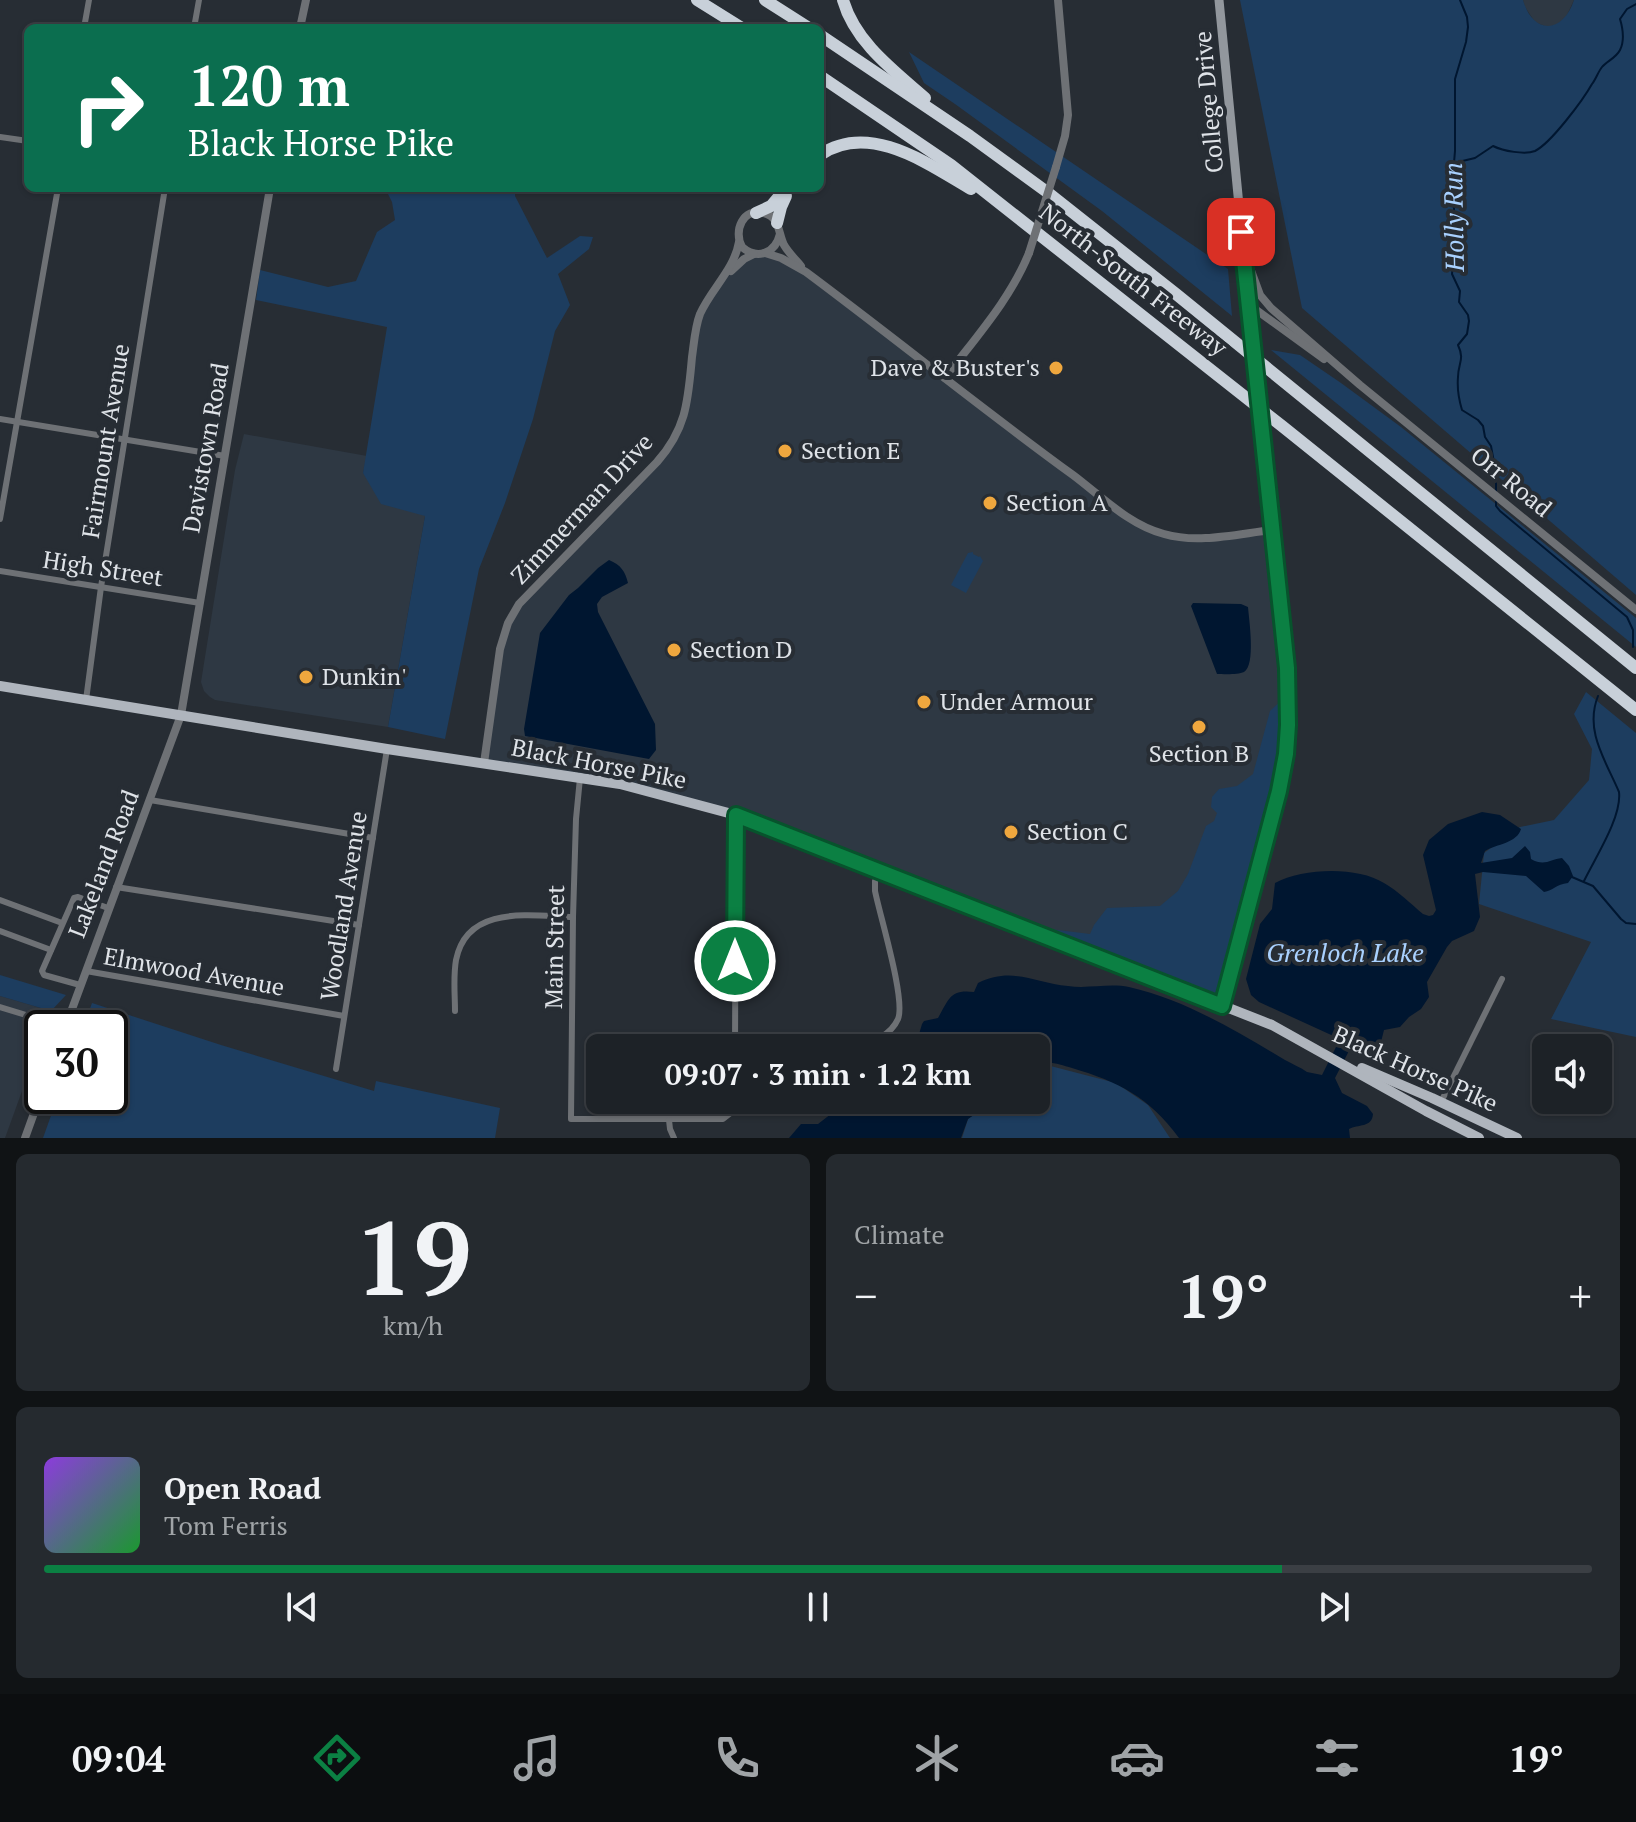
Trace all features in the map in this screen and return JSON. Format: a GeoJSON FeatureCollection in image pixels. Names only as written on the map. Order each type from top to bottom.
{"type":"FeatureCollection","features":[{"type":"Feature","properties":{"kind":"highway"},"geometry":{"type":"LineString","coordinates":[[696,0],[727,24]]}},
{"type":"Feature","properties":{"kind":"highway"},"geometry":{"type":"LineString","coordinates":[[696,0],[735,24]]}},
{"type":"Feature","properties":{"kind":"highway"},"geometry":{"type":"LineString","coordinates":[[765,0],[803,24]]}},
{"type":"Feature","properties":{"kind":"highway"},"geometry":{"type":"LineString","coordinates":[[843,0],[853,24],[876,53],[970,136]]}},
{"type":"Feature","properties":{"kind":"highway","name":"North-South Freeway"},"geometry":{"type":"LineString","coordinates":[[824,38],[1047,192],[1636,668]]}},
{"type":"Feature","properties":{"kind":"highway","name":"North-South Freeway"},"geometry":{"type":"LineString","coordinates":[[824,79],[951,165],[1636,710]]}},
{"type":"Feature","properties":{"kind":"highway"},"geometry":{"type":"LineString","coordinates":[[824,152],[850,143],[888,147],[913,156],[1006,208]]}},
{"type":"Feature","properties":{"kind":"highway"},"geometry":{"type":"LineString","coordinates":[[756,213],[771,206],[784,192]]}},
{"type":"Feature","properties":{"kind":"highway"},"geometry":{"type":"LineString","coordinates":[[778,229],[787,192]]}},
{"type":"Feature","properties":{"kind":"main road","name":"College Drive"},"geometry":{"type":"LineString","coordinates":[[1219,0],[1287,668],[1288,725],[1279,791],[1222,1006]]}},
{"type":"Feature","properties":{"kind":"main road","name":"Black Horse Pike"},"geometry":{"type":"LineString","coordinates":[[0,686],[620,784],[736,815],[1272,1025],[1378,1079],[1436,1100],[1517,1138]]}},
{"type":"Feature","properties":{"kind":"main road","name":"Black Horse Pike"},"geometry":{"type":"LineString","coordinates":[[1378,1079],[1426,1111],[1479,1138]]}},
{"type":"Feature","properties":{"kind":"main road"},"geometry":{"type":"LineString","coordinates":[[1426,1111],[1436,1100]]}},
{"type":"Feature","properties":{"kind":"street"},"geometry":{"type":"LineString","coordinates":[[85,24],[89,0]]}},
{"type":"Feature","properties":{"kind":"street"},"geometry":{"type":"LineString","coordinates":[[195,24],[199,0]]}},
{"type":"Feature","properties":{"kind":"street"},"geometry":{"type":"LineString","coordinates":[[301,24],[306,0]]}},
{"type":"Feature","properties":{"kind":"street"},"geometry":{"type":"LineString","coordinates":[[945,378],[1020,277],[1056,167],[1068,115],[1058,0]]}},
{"type":"Feature","properties":{"kind":"street"},"geometry":{"type":"LineString","coordinates":[[0,137],[24,140]]}},
{"type":"Feature","properties":{"kind":"street"},"geometry":{"type":"LineString","coordinates":[[0,519],[57,192]]}},
{"type":"Feature","properties":{"kind":"street","name":"Fairmount Avenue"},"geometry":{"type":"LineString","coordinates":[[86,700],[101,587],[164,192]]}},
{"type":"Feature","properties":{"kind":"street","name":"Davistown Road"},"geometry":{"type":"LineString","coordinates":[[181,715],[269,192]]}},
{"type":"Feature","properties":{"kind":"street"},"geometry":{"type":"LineString","coordinates":[[806,272],[789,252],[768,215],[756,213],[740,224],[739,242],[747,251],[781,258],[806,272],[1143,527],[1165,535],[1192,538],[1272,530]]}},
{"type":"Feature","properties":{"kind":"street"},"geometry":{"type":"LineString","coordinates":[[765,253],[775,247],[778,229]]}},
{"type":"Feature","properties":{"kind":"street","name":"Zimmerman Drive"},"geometry":{"type":"LineString","coordinates":[[484,763],[500,649],[508,623],[519,604],[657,462],[675,438],[686,405],[697,324],[735,256],[739,242]]}},
{"type":"Feature","properties":{"kind":"street","name":"Orr Road"},"geometry":{"type":"LineString","coordinates":[[1243,249],[1265,302],[1360,385],[1636,610]]}},
{"type":"Feature","properties":{"kind":"street","name":"Zimmerman Drive"},"geometry":{"type":"LineString","coordinates":[[717,286],[736,266],[754,254]]}},
{"type":"Feature","properties":{"kind":"street","name":"Orr Road"},"geometry":{"type":"LineString","coordinates":[[1248,304],[1360,385]]}},
{"type":"Feature","properties":{"kind":"street"},"geometry":{"type":"LineString","coordinates":[[0,419],[226,456]]}},
{"type":"Feature","properties":{"kind":"street","name":"High Street"},"geometry":{"type":"LineString","coordinates":[[0,571],[200,603]]}},
{"type":"Feature","properties":{"kind":"street","name":"Lakeland Road"},"geometry":{"type":"LineString","coordinates":[[71,1010],[181,715]]}},
{"type":"Feature","properties":{"kind":"street","name":"Woodland Avenue"},"geometry":{"type":"LineString","coordinates":[[336,1069],[387,749]]}},
{"type":"Feature","properties":{"kind":"street","name":"Main Street"},"geometry":{"type":"LineString","coordinates":[[580,777],[573,917],[571,1119],[669,1120]]}},
{"type":"Feature","properties":{"kind":"street"},"geometry":{"type":"LineString","coordinates":[[150,800],[373,838]]}},
{"type":"Feature","properties":{"kind":"street"},"geometry":{"type":"LineString","coordinates":[[735,1034],[736,815]]}},
{"type":"Feature","properties":{"kind":"street"},"geometry":{"type":"LineString","coordinates":[[879,871],[875,891],[899,1003],[899,1015],[885,1034]]}},
{"type":"Feature","properties":{"kind":"street"},"geometry":{"type":"LineString","coordinates":[[116,887],[359,925]]}},
{"type":"Feature","properties":{"kind":"street"},"geometry":{"type":"LineString","coordinates":[[80,985],[43,974],[42,971],[74,898],[108,908]]}},
{"type":"Feature","properties":{"kind":"street"},"geometry":{"type":"LineString","coordinates":[[0,900],[62,923]]}},
{"type":"Feature","properties":{"kind":"street"},"geometry":{"type":"LineString","coordinates":[[455,1011],[458,952],[477,926],[503,916],[573,917]]}},
{"type":"Feature","properties":{"kind":"street"},"geometry":{"type":"LineString","coordinates":[[0,931],[51,950]]}},
{"type":"Feature","properties":{"kind":"street","name":"Elmwood Avenue"},"geometry":{"type":"LineString","coordinates":[[86,971],[344,1016]]}},
{"type":"Feature","properties":{"kind":"street"},"geometry":{"type":"LineString","coordinates":[[1436,1100],[1502,979]]}},
{"type":"Feature","properties":{"kind":"street"},"geometry":{"type":"LineString","coordinates":[[0,1007],[24,1015]]}},
{"type":"Feature","properties":{"kind":"street"},"geometry":{"type":"LineString","coordinates":[[25,1138],[34,1114]]}},
{"type":"Feature","properties":{"kind":"street"},"geometry":{"type":"LineString","coordinates":[[674,1138],[669,1120],[723,1119],[730,1114]]}},
{"type":"Feature","properties":{"kind":"shaded area"},"geometry":{"type":"Polygon","coordinates":[[[1240,0],[1523,0],[1534,20],[1548,26],[1563,19],[1574,0],[1636,0],[1636,595],[1302,308],[1240,0]]]}},
{"type":"Feature","properties":{"kind":"shaded area"},"geometry":{"type":"Polygon","coordinates":[[[1523,0],[1574,0],[1566,17],[1557,25],[1547,27],[1535,22],[1523,0]]]}},
{"type":"Feature","properties":{"kind":"shaded area"},"geometry":{"type":"Polygon","coordinates":[[[909,52],[1228,269],[1232,316],[1102,211],[924,83],[909,52]]]}},
{"type":"Feature","properties":{"kind":"shaded area"},"geometry":{"type":"Polygon","coordinates":[[[387,192],[515,192],[547,258],[580,236],[593,237],[589,249],[558,274],[570,305],[555,331],[533,419],[479,569],[445,739],[388,727],[425,516],[381,504],[363,473],[387,327],[256,300],[260,270],[328,287],[356,281],[377,232],[395,220],[387,192]]]}},
{"type":"Feature","properties":{"kind":"shaded area"},"geometry":{"type":"Polygon","coordinates":[[[754,254],[781,258],[1125,515],[1177,537],[1272,530],[1288,725],[1222,1006],[797,839],[657,792],[484,763],[500,649],[513,613],[657,462],[682,424],[701,313],[732,269],[754,254]]]}},
{"type":"Feature","properties":{"kind":"shaded area"},"geometry":{"type":"Polygon","coordinates":[[[1271,350],[1300,355],[1401,427],[1636,618],[1636,647],[1271,350]]]}},
{"type":"Feature","properties":{"kind":"shaded area"},"geometry":{"type":"Polygon","coordinates":[[[244,434],[367,456],[363,473],[425,516],[388,727],[215,700],[204,691],[201,682],[235,470],[244,434]]]}},
{"type":"Feature","properties":{"kind":"shaded area"},"geometry":{"type":"Polygon","coordinates":[[[973,552],[983,561],[966,593],[951,585],[968,553],[973,552]]]}},
{"type":"Feature","properties":{"kind":"shaded area"},"geometry":{"type":"Polygon","coordinates":[[[1586,692],[1636,733],[1636,1037],[1551,1019],[1591,942],[1479,904],[1484,853],[1520,827],[1554,820],[1589,780],[1592,749],[1574,714],[1586,692]]]}},
{"type":"Feature","properties":{"kind":"shaded area"},"geometry":{"type":"Polygon","coordinates":[[[1287,695],[1286,754],[1222,1006],[1017,925],[1090,934],[1107,908],[1160,906],[1178,891],[1188,874],[1206,826],[1214,821],[1217,813],[1211,807],[1212,797],[1219,789],[1237,786],[1253,774],[1270,711],[1287,695]]]}},
{"type":"Feature","properties":{"kind":"shaded area"},"geometry":{"type":"Polygon","coordinates":[[[0,975],[66,995],[52,1010],[0,996],[0,975]]]}},
{"type":"Feature","properties":{"kind":"shaded area"},"geometry":{"type":"Polygon","coordinates":[[[0,996],[48,1010],[24,1010],[24,1086],[5,1138],[0,1138],[0,996]]]}},
{"type":"Feature","properties":{"kind":"shaded area"},"geometry":{"type":"Polygon","coordinates":[[[92,1003],[114,1010],[89,1010],[92,1003]]]}},
{"type":"Feature","properties":{"kind":"shaded area"},"geometry":{"type":"Polygon","coordinates":[[[128,1015],[374,1091],[376,1081],[500,1108],[495,1138],[43,1138],[52,1114],[128,1114],[128,1015]]]}},
{"type":"Feature","properties":{"kind":"shaded area"},"geometry":{"type":"Polygon","coordinates":[[[1050,1066],[1116,1083],[1148,1105],[1170,1138],[962,1138],[968,1119],[974,1114],[1050,1114],[1050,1066]]]}},
{"type":"Feature","properties":{"kind":"water"},"geometry":{"type":"Polygon","coordinates":[[[609,560],[622,569],[628,583],[602,597],[597,604],[598,612],[655,724],[656,750],[649,759],[525,736],[540,633],[569,595],[609,560]]]}},
{"type":"Feature","properties":{"kind":"water"},"geometry":{"type":"Polygon","coordinates":[[[1193,603],[1241,604],[1248,607],[1251,652],[1248,668],[1244,672],[1217,674],[1191,606],[1193,603]]]}},
{"type":"Feature","properties":{"kind":"water","name":"Grenloch Lake"},"geometry":{"type":"Polygon","coordinates":[[[1482,812],[1500,815],[1521,829],[1511,840],[1485,851],[1481,863],[1512,858],[1525,846],[1531,859],[1536,861],[1562,858],[1573,876],[1568,883],[1544,892],[1526,876],[1475,874],[1480,917],[1474,931],[1452,941],[1447,947],[1427,982],[1429,997],[1421,1009],[1400,1027],[1384,1030],[1379,1050],[1369,1051],[1352,1045],[1335,1078],[1342,1093],[1367,1106],[1373,1114],[1367,1124],[1349,1129],[1350,1138],[1179,1138],[1156,1112],[1119,1085],[1089,1073],[1050,1063],[1050,1034],[919,1034],[924,1021],[938,1018],[955,994],[974,992],[978,983],[990,978],[1013,976],[1068,986],[1121,986],[1171,1000],[1307,1072],[1322,1075],[1340,1039],[1259,1002],[1251,995],[1246,979],[1260,924],[1272,909],[1275,883],[1315,872],[1360,874],[1389,886],[1423,914],[1433,915],[1436,910],[1423,855],[1429,840],[1448,824],[1482,812]]]}},
{"type":"Feature","properties":{"kind":"water"},"geometry":{"type":"Polygon","coordinates":[[[831,1114],[975,1114],[968,1119],[961,1138],[789,1138],[801,1124],[818,1124],[831,1114]]]}},
{"type":"Feature","properties":{"kind":"waterway","name":"Holly Run"},"geometry":{"type":"LineString","coordinates":[[1460,0],[1468,27],[1455,79],[1452,274],[1460,291],[1459,302],[1469,321],[1467,334],[1458,345],[1461,358],[1458,390],[1462,410],[1483,426],[1491,446],[1496,492]]}},
{"type":"Feature","properties":{"kind":"waterway"},"geometry":{"type":"LineString","coordinates":[[1454,163],[1475,158],[1493,146],[1526,153],[1542,146],[1574,110],[1602,67],[1618,53],[1623,38],[1620,19],[1627,9],[1636,4]]}},
{"type":"Feature","properties":{"kind":"waterway","name":"Holly Run"},"geometry":{"type":"LineString","coordinates":[[1496,499],[1500,511],[1627,617],[1633,630],[1633,647]]}},
{"type":"Feature","properties":{"kind":"waterway","name":"Holly Run"},"geometry":{"type":"LineString","coordinates":[[1584,881],[1612,825],[1619,802],[1619,792],[1595,734],[1594,709],[1598,696]]}},
{"type":"Feature","properties":{"kind":"waterway"},"geometry":{"type":"LineString","coordinates":[[1572,877],[1593,886],[1621,919],[1636,924]]}},
{"type":"Feature","properties":{"kind":"place","name":"Dave & Buster's"},"geometry":{"type":"Point","coordinates":[1056,368]}},
{"type":"Feature","properties":{"kind":"place","name":"Section E"},"geometry":{"type":"Point","coordinates":[785,451]}},
{"type":"Feature","properties":{"kind":"place","name":"Section A"},"geometry":{"type":"Point","coordinates":[990,503]}},
{"type":"Feature","properties":{"kind":"place","name":"Section D"},"geometry":{"type":"Point","coordinates":[674,650]}},
{"type":"Feature","properties":{"kind":"place","name":"Dunkin'"},"geometry":{"type":"Point","coordinates":[306,677]}},
{"type":"Feature","properties":{"kind":"place","name":"Under Armour"},"geometry":{"type":"Point","coordinates":[924,702]}},
{"type":"Feature","properties":{"kind":"place","name":"Section B"},"geometry":{"type":"Point","coordinates":[1199,727]}},
{"type":"Feature","properties":{"kind":"place","name":"Section C"},"geometry":{"type":"Point","coordinates":[1011,832]}},
{"type":"Feature","properties":{"kind":"route"},"geometry":{"type":"LineString","coordinates":[[735,961],[736,815],[1222,1006],[1279,791],[1288,725],[1287,668],[1241,232]]}}]}
